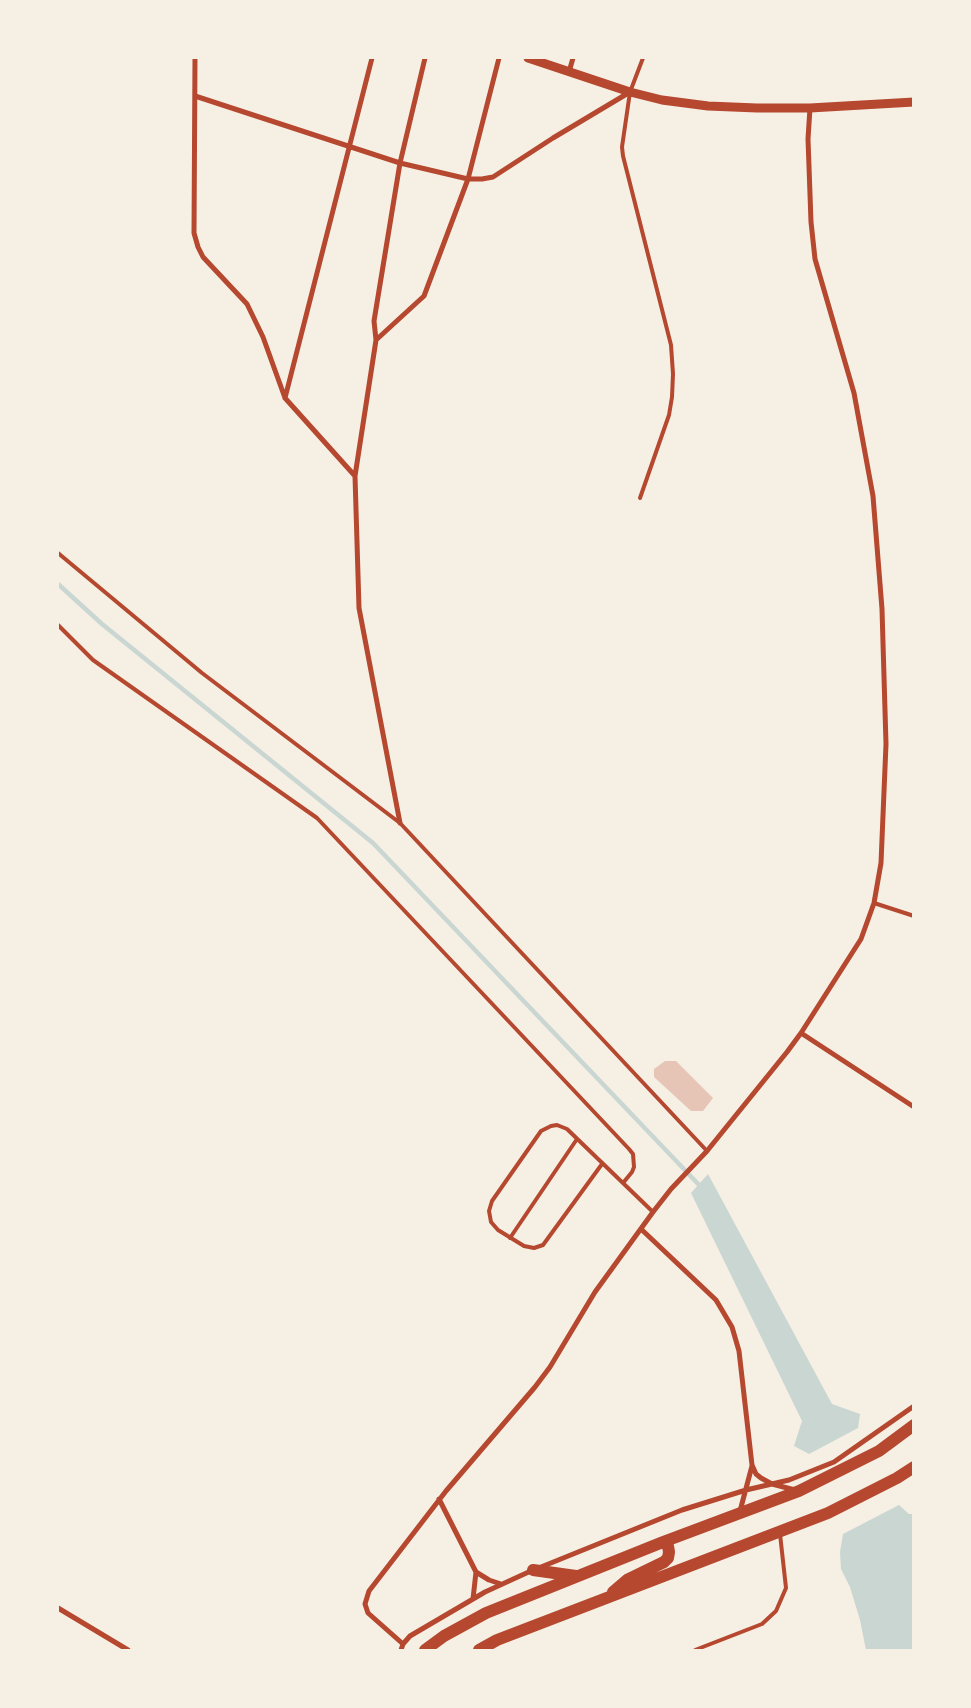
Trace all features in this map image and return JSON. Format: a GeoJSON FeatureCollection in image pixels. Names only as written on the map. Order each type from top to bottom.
{"type":"FeatureCollection","features":[{"type":"Feature","properties":{"kind":"main road"},"geometry":{"type":"LineString","coordinates":[[425,1650],[444,1636],[486,1613],[663,1542],[799,1491],[879,1451],[914,1425]]}},
{"type":"Feature","properties":{"kind":"main road"},"geometry":{"type":"LineString","coordinates":[[479,1650],[497,1640],[828,1513],[898,1478],[914,1467]]}},
{"type":"Feature","properties":{"kind":"main road"},"geometry":{"type":"LineString","coordinates":[[607,1597],[627,1580],[664,1562],[668,1558],[669,1552],[668,1546],[663,1542]]}},
{"type":"Feature","properties":{"kind":"main road"},"geometry":{"type":"LineString","coordinates":[[533,1570],[578,1576]]}},
{"type":"Feature","properties":{"kind":"street"},"geometry":{"type":"LineString","coordinates":[[195,58],[194,233],[203,257],[247,304],[263,337],[285,398],[355,476]]}},
{"type":"Feature","properties":{"kind":"street"},"geometry":{"type":"LineString","coordinates":[[285,398],[372,58]]}},
{"type":"Feature","properties":{"kind":"street"},"geometry":{"type":"LineString","coordinates":[[400,823],[359,608],[355,476],[376,340],[374,321],[400,162],[425,58]]}},
{"type":"Feature","properties":{"kind":"street"},"geometry":{"type":"LineString","coordinates":[[376,340],[424,296],[468,179],[499,58]]}},
{"type":"Feature","properties":{"kind":"street"},"geometry":{"type":"LineString","coordinates":[[528,58],[630,92],[662,100],[708,106],[810,108],[914,102]]}},
{"type":"Feature","properties":{"kind":"street"},"geometry":{"type":"LineString","coordinates":[[569,72],[573,58]]}},
{"type":"Feature","properties":{"kind":"street"},"geometry":{"type":"LineString","coordinates":[[196,96],[400,162],[468,179],[482,179],[493,177],[553,138],[630,92]]}},
{"type":"Feature","properties":{"kind":"street"},"geometry":{"type":"LineString","coordinates":[[403,1644],[368,1613],[365,1604],[369,1591],[439,1499],[550,1367],[595,1292],[653,1212],[671,1189],[707,1151],[801,1033],[861,939],[874,903],[881,864],[886,744],[882,609],[873,496],[854,393],[815,259],[811,222],[808,139],[810,108]]}},
{"type":"Feature","properties":{"kind":"street"},"geometry":{"type":"LineString","coordinates":[[801,1033],[914,1107]]}},
{"type":"Feature","properties":{"kind":"street"},"geometry":{"type":"LineString","coordinates":[[640,1229],[716,1300],[732,1327],[739,1351],[752,1465],[756,1474],[761,1478],[772,1484],[799,1491]]}},
{"type":"Feature","properties":{"kind":"street"},"geometry":{"type":"LineString","coordinates":[[401,1650],[403,1644],[410,1636],[502,1584],[682,1510],[746,1490],[789,1480],[834,1462],[914,1406]]}},
{"type":"Feature","properties":{"kind":"street"},"geometry":{"type":"LineString","coordinates":[[739,1514],[752,1465]]}},
{"type":"Feature","properties":{"kind":"street"},"geometry":{"type":"LineString","coordinates":[[439,1499],[476,1572],[489,1580],[502,1584]]}},
{"type":"Feature","properties":{"kind":"street"},"geometry":{"type":"LineString","coordinates":[[473,1599],[476,1572]]}},
{"type":"Feature","properties":{"kind":"street"},"geometry":{"type":"LineString","coordinates":[[58,1608],[128,1650]]}},
{"type":"Feature","properties":{"kind":"lane"},"geometry":{"type":"LineString","coordinates":[[640,498],[669,415],[673,374],[671,345],[622,147],[630,92],[643,58]]}},
{"type":"Feature","properties":{"kind":"lane"},"geometry":{"type":"LineString","coordinates":[[58,553],[202,673],[400,823],[707,1151]]}},
{"type":"Feature","properties":{"kind":"lane"},"geometry":{"type":"LineString","coordinates":[[58,624],[94,660],[317,818],[630,1149],[633,1154],[634,1167],[623,1183]]}},
{"type":"Feature","properties":{"kind":"lane"},"geometry":{"type":"LineString","coordinates":[[874,903],[914,916]]}},
{"type":"Feature","properties":{"kind":"lane"},"geometry":{"type":"LineString","coordinates":[[602,1164],[543,1245],[529,1248],[498,1230],[491,1222],[489,1211],[492,1201],[542,1131],[551,1126],[562,1126],[653,1212]]}},
{"type":"Feature","properties":{"kind":"lane"},"geometry":{"type":"LineString","coordinates":[[510,1238],[577,1139]]}},
{"type":"Feature","properties":{"kind":"lane"},"geometry":{"type":"LineString","coordinates":[[695,1650],[762,1624],[776,1611],[786,1588],[780,1532]]}},
{"type":"Feature","properties":{"kind":"shaded area"},"geometry":{"type":"Polygon","coordinates":[[[708,1174],[832,1404],[860,1414],[858,1428],[809,1454],[794,1446],[802,1421],[691,1193],[708,1174]]]}},
{"type":"Feature","properties":{"kind":"shaded area"},"geometry":{"type":"Polygon","coordinates":[[[899,1505],[909,1514],[913,1514],[913,1650],[866,1650],[860,1620],[850,1587],[841,1569],[840,1552],[843,1534],[899,1505]]]}},
{"type":"Feature","properties":{"kind":"building"},"geometry":{"type":"Polygon","coordinates":[[[665,1061],[676,1061],[713,1098],[703,1111],[691,1111],[654,1077],[654,1069],[665,1061]]]}},
{"type":"Feature","properties":{"kind":"waterway"},"geometry":{"type":"LineString","coordinates":[[58,584],[102,624],[373,843],[701,1187]]}}]}
